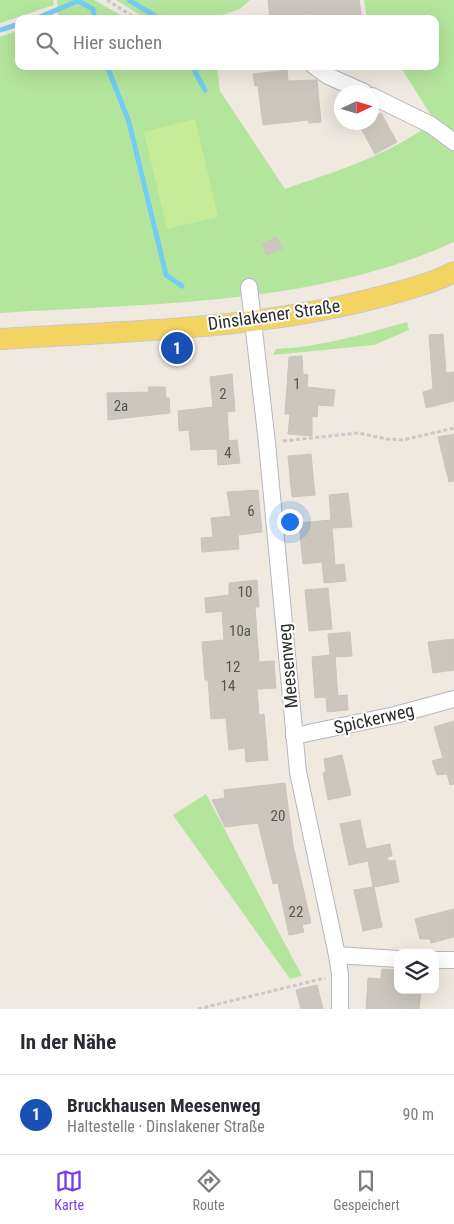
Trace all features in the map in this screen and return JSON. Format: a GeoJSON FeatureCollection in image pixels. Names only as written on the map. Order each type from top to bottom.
{"type":"FeatureCollection","features":[{"type":"Feature","properties":{"kind":"main road","name":"Dinslakener Straße"},"geometry":{"type":"LineString","coordinates":[[0,339],[253,321],[322,312],[394,294],[454,272]]}},
{"type":"Feature","properties":{"kind":"street"},"geometry":{"type":"LineString","coordinates":[[320,70],[348,85]]}},
{"type":"Feature","properties":{"kind":"street"},"geometry":{"type":"LineString","coordinates":[[379,99],[431,125],[454,142]]}},
{"type":"Feature","properties":{"kind":"street","name":"Meesenweg"},"geometry":{"type":"LineString","coordinates":[[249,287],[267,443],[298,772],[337,955],[340,974],[340,1009]]}},
{"type":"Feature","properties":{"kind":"street","name":"Spickerweg"},"geometry":{"type":"LineString","coordinates":[[294,736],[395,715],[454,699]]}},
{"type":"Feature","properties":{"kind":"street"},"geometry":{"type":"LineString","coordinates":[[337,955],[394,959]]}},
{"type":"Feature","properties":{"kind":"street"},"geometry":{"type":"LineString","coordinates":[[439,960],[454,960]]}},
{"type":"Feature","properties":{"kind":"path"},"geometry":{"type":"LineString","coordinates":[[107,0],[131,15]]}},
{"type":"Feature","properties":{"kind":"path"},"geometry":{"type":"LineString","coordinates":[[267,443],[358,433],[403,440],[454,428]]}},
{"type":"Feature","properties":{"kind":"path"},"geometry":{"type":"LineString","coordinates":[[198,1009],[340,974]]}},
{"type":"Feature","properties":{"kind":"green space"},"geometry":{"type":"Polygon","coordinates":[[[0,0],[53,0],[54,5],[24,15],[15,15],[15,18],[0,23],[0,0]]]}},
{"type":"Feature","properties":{"kind":"green space"},"geometry":{"type":"Polygon","coordinates":[[[57,0],[94,0],[121,15],[58,15],[57,0]]]}},
{"type":"Feature","properties":{"kind":"green space"},"geometry":{"type":"Polygon","coordinates":[[[116,0],[250,0],[240,9],[223,15],[140,15],[116,0]]]}},
{"type":"Feature","properties":{"kind":"green space"},"geometry":{"type":"Polygon","coordinates":[[[364,0],[454,0],[454,136],[434,120],[403,70],[439,70],[439,15],[367,15],[364,0]]]}},
{"type":"Feature","properties":{"kind":"green space"},"geometry":{"type":"Polygon","coordinates":[[[15,31],[15,70],[217,70],[220,91],[285,189],[374,156],[423,129],[454,151],[454,242],[400,263],[345,279],[289,290],[173,303],[0,313],[0,37],[15,31]]]}},
{"type":"Feature","properties":{"kind":"green space"},"geometry":{"type":"Polygon","coordinates":[[[195,119],[218,217],[167,229],[144,132],[195,119]]]}},
{"type":"Feature","properties":{"kind":"green space"},"geometry":{"type":"Polygon","coordinates":[[[407,322],[409,330],[374,345],[273,355],[276,349],[326,343],[407,322]]]}},
{"type":"Feature","properties":{"kind":"green space"},"geometry":{"type":"Polygon","coordinates":[[[206,794],[302,976],[290,979],[173,815],[206,794]]]}},
{"type":"Feature","properties":{"kind":"building"},"geometry":{"type":"Polygon","coordinates":[[[268,0],[359,0],[361,15],[311,14],[270,15],[268,0]]]}},
{"type":"Feature","properties":{"kind":"building"},"geometry":{"type":"Polygon","coordinates":[[[287,70],[288,81],[317,80],[321,122],[309,123],[308,120],[263,125],[258,86],[255,86],[253,74],[287,70]]]}},
{"type":"Feature","properties":{"kind":"building"},"geometry":{"type":"Polygon","coordinates":[[[381,113],[397,142],[375,154],[362,130],[379,130],[379,114],[381,113]]]}},
{"type":"Feature","properties":{"kind":"building"},"geometry":{"type":"Polygon","coordinates":[[[276,237],[282,249],[267,255],[262,244],[276,237]]]}},
{"type":"Feature","properties":{"kind":"building"},"geometry":{"type":"Polygon","coordinates":[[[443,334],[446,373],[454,372],[454,401],[426,408],[423,392],[433,389],[429,335],[443,334]]]}},
{"type":"Feature","properties":{"kind":"building"},"geometry":{"type":"Polygon","coordinates":[[[302,356],[303,374],[308,375],[307,387],[335,390],[333,406],[318,405],[317,417],[312,416],[312,436],[288,434],[290,414],[285,414],[289,357],[302,356]]]}},
{"type":"Feature","properties":{"kind":"building"},"geometry":{"type":"Polygon","coordinates":[[[232,374],[235,411],[227,412],[229,441],[237,440],[240,463],[218,465],[217,449],[191,450],[189,430],[179,431],[178,411],[213,407],[210,377],[232,374]]]}},
{"type":"Feature","properties":{"kind":"building"},"geometry":{"type":"Polygon","coordinates":[[[148,387],[165,387],[166,398],[169,398],[170,413],[108,420],[107,393],[149,392],[148,387]]]}},
{"type":"Feature","properties":{"kind":"building"},"geometry":{"type":"Polygon","coordinates":[[[454,434],[454,481],[449,482],[438,437],[454,434]]]}},
{"type":"Feature","properties":{"kind":"building"},"geometry":{"type":"Polygon","coordinates":[[[311,454],[315,495],[292,497],[288,456],[311,454]]]}},
{"type":"Feature","properties":{"kind":"building"},"geometry":{"type":"Polygon","coordinates":[[[258,490],[262,532],[238,535],[239,549],[202,552],[201,538],[213,537],[211,518],[231,516],[227,492],[258,490]]]}},
{"type":"Feature","properties":{"kind":"building"},"geometry":{"type":"Polygon","coordinates":[[[348,493],[352,527],[332,528],[335,565],[344,564],[346,581],[324,583],[322,562],[303,564],[299,523],[331,520],[329,495],[348,493]]]}},
{"type":"Feature","properties":{"kind":"building"},"geometry":{"type":"Polygon","coordinates":[[[257,580],[259,607],[255,607],[259,662],[274,661],[276,688],[257,689],[259,715],[264,714],[268,760],[246,762],[245,748],[229,750],[226,718],[211,719],[208,680],[205,680],[202,642],[224,640],[222,611],[206,613],[205,598],[229,595],[229,583],[257,580]]]}},
{"type":"Feature","properties":{"kind":"building"},"geometry":{"type":"Polygon","coordinates":[[[328,588],[332,629],[309,631],[305,590],[328,588]]]}},
{"type":"Feature","properties":{"kind":"building"},"geometry":{"type":"Polygon","coordinates":[[[350,632],[352,656],[335,657],[338,696],[347,695],[348,710],[327,712],[326,697],[315,698],[312,657],[330,655],[328,634],[350,632]]]}},
{"type":"Feature","properties":{"kind":"building"},"geometry":{"type":"Polygon","coordinates":[[[454,639],[454,670],[433,673],[428,642],[454,639]]]}},
{"type":"Feature","properties":{"kind":"building"},"geometry":{"type":"Polygon","coordinates":[[[454,721],[454,784],[450,785],[447,774],[437,775],[432,761],[443,758],[434,727],[454,721]]]}},
{"type":"Feature","properties":{"kind":"building"},"geometry":{"type":"Polygon","coordinates":[[[342,755],[351,795],[328,800],[323,773],[326,772],[324,759],[342,755]]]}},
{"type":"Feature","properties":{"kind":"building"},"geometry":{"type":"Polygon","coordinates":[[[285,783],[293,845],[311,923],[302,925],[304,932],[289,935],[278,883],[273,884],[258,823],[225,827],[212,800],[225,798],[224,790],[285,783]]]}},
{"type":"Feature","properties":{"kind":"building"},"geometry":{"type":"Polygon","coordinates":[[[360,820],[366,849],[390,844],[392,856],[387,857],[389,861],[395,860],[399,882],[374,887],[382,927],[363,931],[354,890],[373,887],[368,861],[349,865],[340,824],[360,820]]]}},
{"type":"Feature","properties":{"kind":"building"},"geometry":{"type":"Polygon","coordinates":[[[454,909],[454,937],[431,943],[430,939],[420,939],[415,919],[454,909]]]}},
{"type":"Feature","properties":{"kind":"building"},"geometry":{"type":"Polygon","coordinates":[[[382,969],[394,970],[394,994],[421,994],[419,1009],[366,1009],[368,978],[381,979],[382,969]]]}},
{"type":"Feature","properties":{"kind":"building"},"geometry":{"type":"Polygon","coordinates":[[[317,985],[323,1009],[301,1009],[296,990],[317,985]]]}},
{"type":"Feature","properties":{"kind":"waterway"},"geometry":{"type":"LineString","coordinates":[[129,0],[153,15]]}},
{"type":"Feature","properties":{"kind":"waterway"},"geometry":{"type":"LineString","coordinates":[[45,15],[78,1],[93,9],[94,15]]}},
{"type":"Feature","properties":{"kind":"waterway"},"geometry":{"type":"LineString","coordinates":[[0,30],[15,25]]}},
{"type":"Feature","properties":{"kind":"waterway"},"geometry":{"type":"LineString","coordinates":[[109,70],[129,122],[166,275],[182,286]]}},
{"type":"Feature","properties":{"kind":"waterway"},"geometry":{"type":"LineString","coordinates":[[194,70],[205,90]]}},
{"type":"Feature","properties":{"kind":"place","name":"Bruckhausen Meesenweg"},"geometry":{"type":"Point","coordinates":[177,348]}}]}
